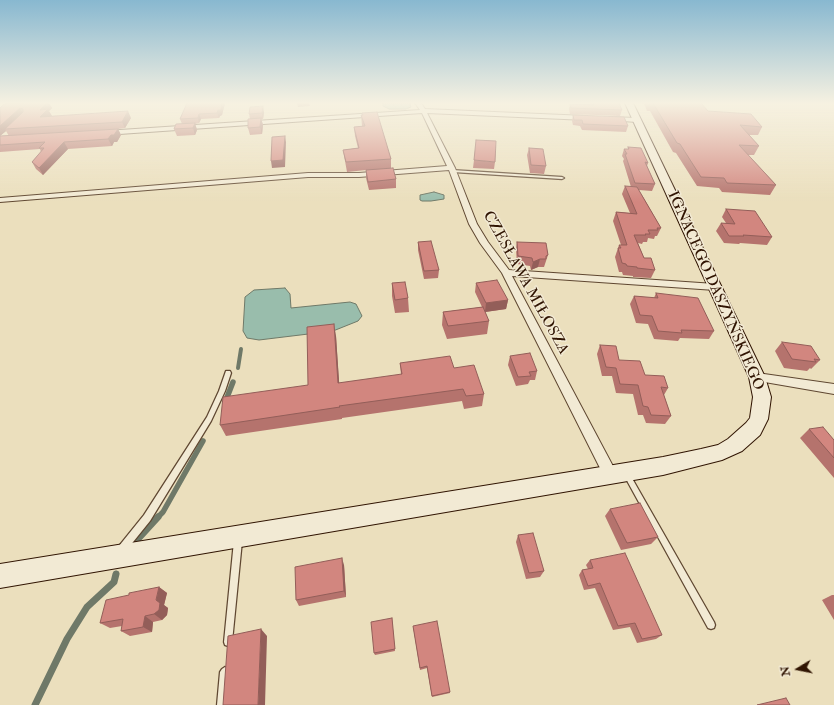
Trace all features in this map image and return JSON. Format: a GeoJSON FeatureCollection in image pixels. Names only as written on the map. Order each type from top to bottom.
{"type":"FeatureCollection","features":[{"type":"Feature","properties":{"kind":"street","name":"CZESŁAWA MIŁOSZA"},"geometry":{"type":"LineString","coordinates":[[435,136],[452,170],[473,224],[484,243],[506,273],[618,473]]}},
{"type":"Feature","properties":{"kind":"street","name":"IGNACEGO DASZYŃSKIEGO"},"geometry":{"type":"LineString","coordinates":[[0,576],[618,473],[701,458],[722,452],[736,445],[753,429],[759,419],[762,397],[757,377],[644,136]]}},
{"type":"Feature","properties":{"kind":"street"},"geometry":{"type":"LineString","coordinates":[[0,200],[308,175],[359,175],[452,170]]}},
{"type":"Feature","properties":{"kind":"street"},"geometry":{"type":"LineString","coordinates":[[506,273],[715,287]]}},
{"type":"Feature","properties":{"kind":"street"},"geometry":{"type":"LineString","coordinates":[[757,377],[834,389]]}},
{"type":"Feature","properties":{"kind":"lane"},"geometry":{"type":"LineString","coordinates":[[452,170],[562,178]]}},
{"type":"Feature","properties":{"kind":"lane"},"geometry":{"type":"LineString","coordinates":[[116,557],[147,518],[209,419],[222,391],[228,373]]}},
{"type":"Feature","properties":{"kind":"lane"},"geometry":{"type":"LineString","coordinates":[[618,473],[711,625]]}},
{"type":"Feature","properties":{"kind":"lane"},"geometry":{"type":"LineString","coordinates":[[227,651],[238,536]]}},
{"type":"Feature","properties":{"kind":"lane"},"geometry":{"type":"LineString","coordinates":[[222,705],[226,667]]}},
{"type":"Feature","properties":{"kind":"shaded area"},"geometry":{"type":"Polygon","coordinates":[[[434,192],[444,195],[444,199],[431,201],[420,200],[420,195],[434,192]]]}},
{"type":"Feature","properties":{"kind":"shaded area"},"geometry":{"type":"Polygon","coordinates":[[[285,288],[290,294],[291,308],[350,302],[356,304],[362,316],[358,321],[333,331],[259,340],[247,338],[243,331],[245,297],[254,290],[285,288]]]}},
{"type":"Feature","properties":{"kind":"building"},"geometry":{"type":"Polygon","coordinates":[[[0,136],[110,136],[108,139],[64,142],[39,168],[32,162],[44,148],[39,148],[45,142],[0,145],[0,136]]]}},
{"type":"Feature","properties":{"kind":"building"},"geometry":{"type":"Polygon","coordinates":[[[285,136],[283,160],[271,161],[272,137],[285,136]]]}},
{"type":"Feature","properties":{"kind":"building"},"geometry":{"type":"Polygon","coordinates":[[[356,136],[384,136],[391,159],[346,162],[343,150],[359,148],[356,136]]]}},
{"type":"Feature","properties":{"kind":"building"},"geometry":{"type":"Polygon","coordinates":[[[673,136],[750,136],[759,146],[739,145],[776,185],[727,183],[724,178],[701,177],[680,144],[677,143],[673,136]]]}},
{"type":"Feature","properties":{"kind":"building"},"geometry":{"type":"Polygon","coordinates":[[[476,140],[496,141],[495,162],[474,160],[476,140]]]}},
{"type":"Feature","properties":{"kind":"building"},"geometry":{"type":"Polygon","coordinates":[[[628,147],[641,148],[648,163],[645,162],[655,184],[635,183],[625,154],[627,154],[624,149],[629,149],[628,147]]]}},
{"type":"Feature","properties":{"kind":"building"},"geometry":{"type":"Polygon","coordinates":[[[529,148],[543,149],[546,166],[531,165],[529,148]]]}},
{"type":"Feature","properties":{"kind":"building"},"geometry":{"type":"Polygon","coordinates":[[[393,168],[396,179],[368,182],[366,170],[393,168]]]}},
{"type":"Feature","properties":{"kind":"building"},"geometry":{"type":"Polygon","coordinates":[[[625,186],[637,187],[661,228],[657,228],[658,230],[648,230],[650,234],[634,235],[644,258],[651,258],[655,270],[627,266],[626,264],[622,263],[618,248],[621,248],[619,245],[627,245],[616,212],[637,214],[625,186]]]}},
{"type":"Feature","properties":{"kind":"building"},"geometry":{"type":"Polygon","coordinates":[[[726,209],[755,211],[772,237],[743,235],[744,236],[729,236],[721,223],[735,224],[726,209]]]}},
{"type":"Feature","properties":{"kind":"building"},"geometry":{"type":"Polygon","coordinates":[[[431,241],[439,270],[424,271],[418,242],[431,241]]]}},
{"type":"Feature","properties":{"kind":"building"},"geometry":{"type":"Polygon","coordinates":[[[517,242],[546,243],[548,255],[546,256],[546,259],[540,259],[533,262],[532,258],[518,256],[517,242]]]}},
{"type":"Feature","properties":{"kind":"building"},"geometry":{"type":"Polygon","coordinates":[[[497,280],[508,300],[486,303],[476,283],[497,280]]]}},
{"type":"Feature","properties":{"kind":"building"},"geometry":{"type":"Polygon","coordinates":[[[405,282],[408,298],[395,300],[392,283],[405,282]]]}},
{"type":"Feature","properties":{"kind":"building"},"geometry":{"type":"Polygon","coordinates":[[[656,293],[698,298],[714,331],[681,330],[682,333],[658,331],[652,316],[640,315],[634,296],[658,298],[656,293]]]}},
{"type":"Feature","properties":{"kind":"building"},"geometry":{"type":"Polygon","coordinates":[[[483,307],[489,321],[448,326],[443,312],[483,307]]]}},
{"type":"Feature","properties":{"kind":"building"},"geometry":{"type":"Polygon","coordinates":[[[334,324],[338,383],[402,374],[400,363],[450,356],[454,368],[474,365],[484,394],[466,396],[463,389],[339,406],[340,407],[220,425],[223,397],[308,385],[307,327],[334,324]]]}},
{"type":"Feature","properties":{"kind":"building"},"geometry":{"type":"Polygon","coordinates":[[[782,342],[811,346],[820,360],[814,359],[816,362],[792,359],[782,342]]]}},
{"type":"Feature","properties":{"kind":"building"},"geometry":{"type":"Polygon","coordinates":[[[600,345],[616,346],[619,360],[640,361],[645,375],[664,376],[668,388],[661,387],[671,416],[651,415],[648,407],[643,406],[638,385],[620,384],[616,368],[606,367],[600,345]]]}},
{"type":"Feature","properties":{"kind":"building"},"geometry":{"type":"Polygon","coordinates":[[[530,353],[537,371],[529,372],[531,376],[518,377],[510,356],[530,353]]]}},
{"type":"Feature","properties":{"kind":"building"},"geometry":{"type":"Polygon","coordinates":[[[823,427],[834,440],[834,458],[809,429],[823,427]]]}},
{"type":"Feature","properties":{"kind":"building"},"geometry":{"type":"Polygon","coordinates":[[[640,503],[658,537],[627,543],[610,509],[640,503]]]}},
{"type":"Feature","properties":{"kind":"building"},"geometry":{"type":"Polygon","coordinates":[[[533,533],[544,571],[529,573],[518,535],[533,533]]]}},
{"type":"Feature","properties":{"kind":"building"},"geometry":{"type":"Polygon","coordinates":[[[625,553],[662,635],[642,639],[635,623],[618,626],[600,583],[588,586],[582,570],[593,568],[590,560],[625,553]]]}},
{"type":"Feature","properties":{"kind":"building"},"geometry":{"type":"Polygon","coordinates":[[[342,558],[344,591],[296,600],[295,567],[342,558]]]}},
{"type":"Feature","properties":{"kind":"building"},"geometry":{"type":"Polygon","coordinates":[[[159,587],[156,600],[160,603],[159,610],[154,614],[145,616],[143,627],[121,631],[123,619],[100,623],[106,600],[129,595],[129,593],[159,587]]]}},
{"type":"Feature","properties":{"kind":"building"},"geometry":{"type":"Polygon","coordinates":[[[392,618],[395,649],[374,653],[371,622],[392,618]]]}},
{"type":"Feature","properties":{"kind":"building"},"geometry":{"type":"Polygon","coordinates":[[[437,621],[450,692],[432,696],[427,666],[420,668],[413,626],[437,621]]]}},
{"type":"Feature","properties":{"kind":"building"},"geometry":{"type":"Polygon","coordinates":[[[261,629],[258,705],[223,705],[228,636],[261,629]]]}},
{"type":"Feature","properties":{"kind":"building"},"geometry":{"type":"Polygon","coordinates":[[[786,698],[790,705],[757,705],[786,698]]]}},
{"type":"Feature","properties":{"kind":"waterway"},"geometry":{"type":"LineString","coordinates":[[238,368],[241,349]]}},
{"type":"Feature","properties":{"kind":"waterway"},"geometry":{"type":"LineString","coordinates":[[226,400],[233,382]]}},
{"type":"Feature","properties":{"kind":"waterway"},"geometry":{"type":"LineString","coordinates":[[158,517],[163,512],[203,441]]}},
{"type":"Feature","properties":{"kind":"waterway"},"geometry":{"type":"LineString","coordinates":[[137,540],[158,517]]}},
{"type":"Feature","properties":{"kind":"waterway"},"geometry":{"type":"LineString","coordinates":[[35,705],[67,639],[87,607],[114,582],[116,574]]}}]}
